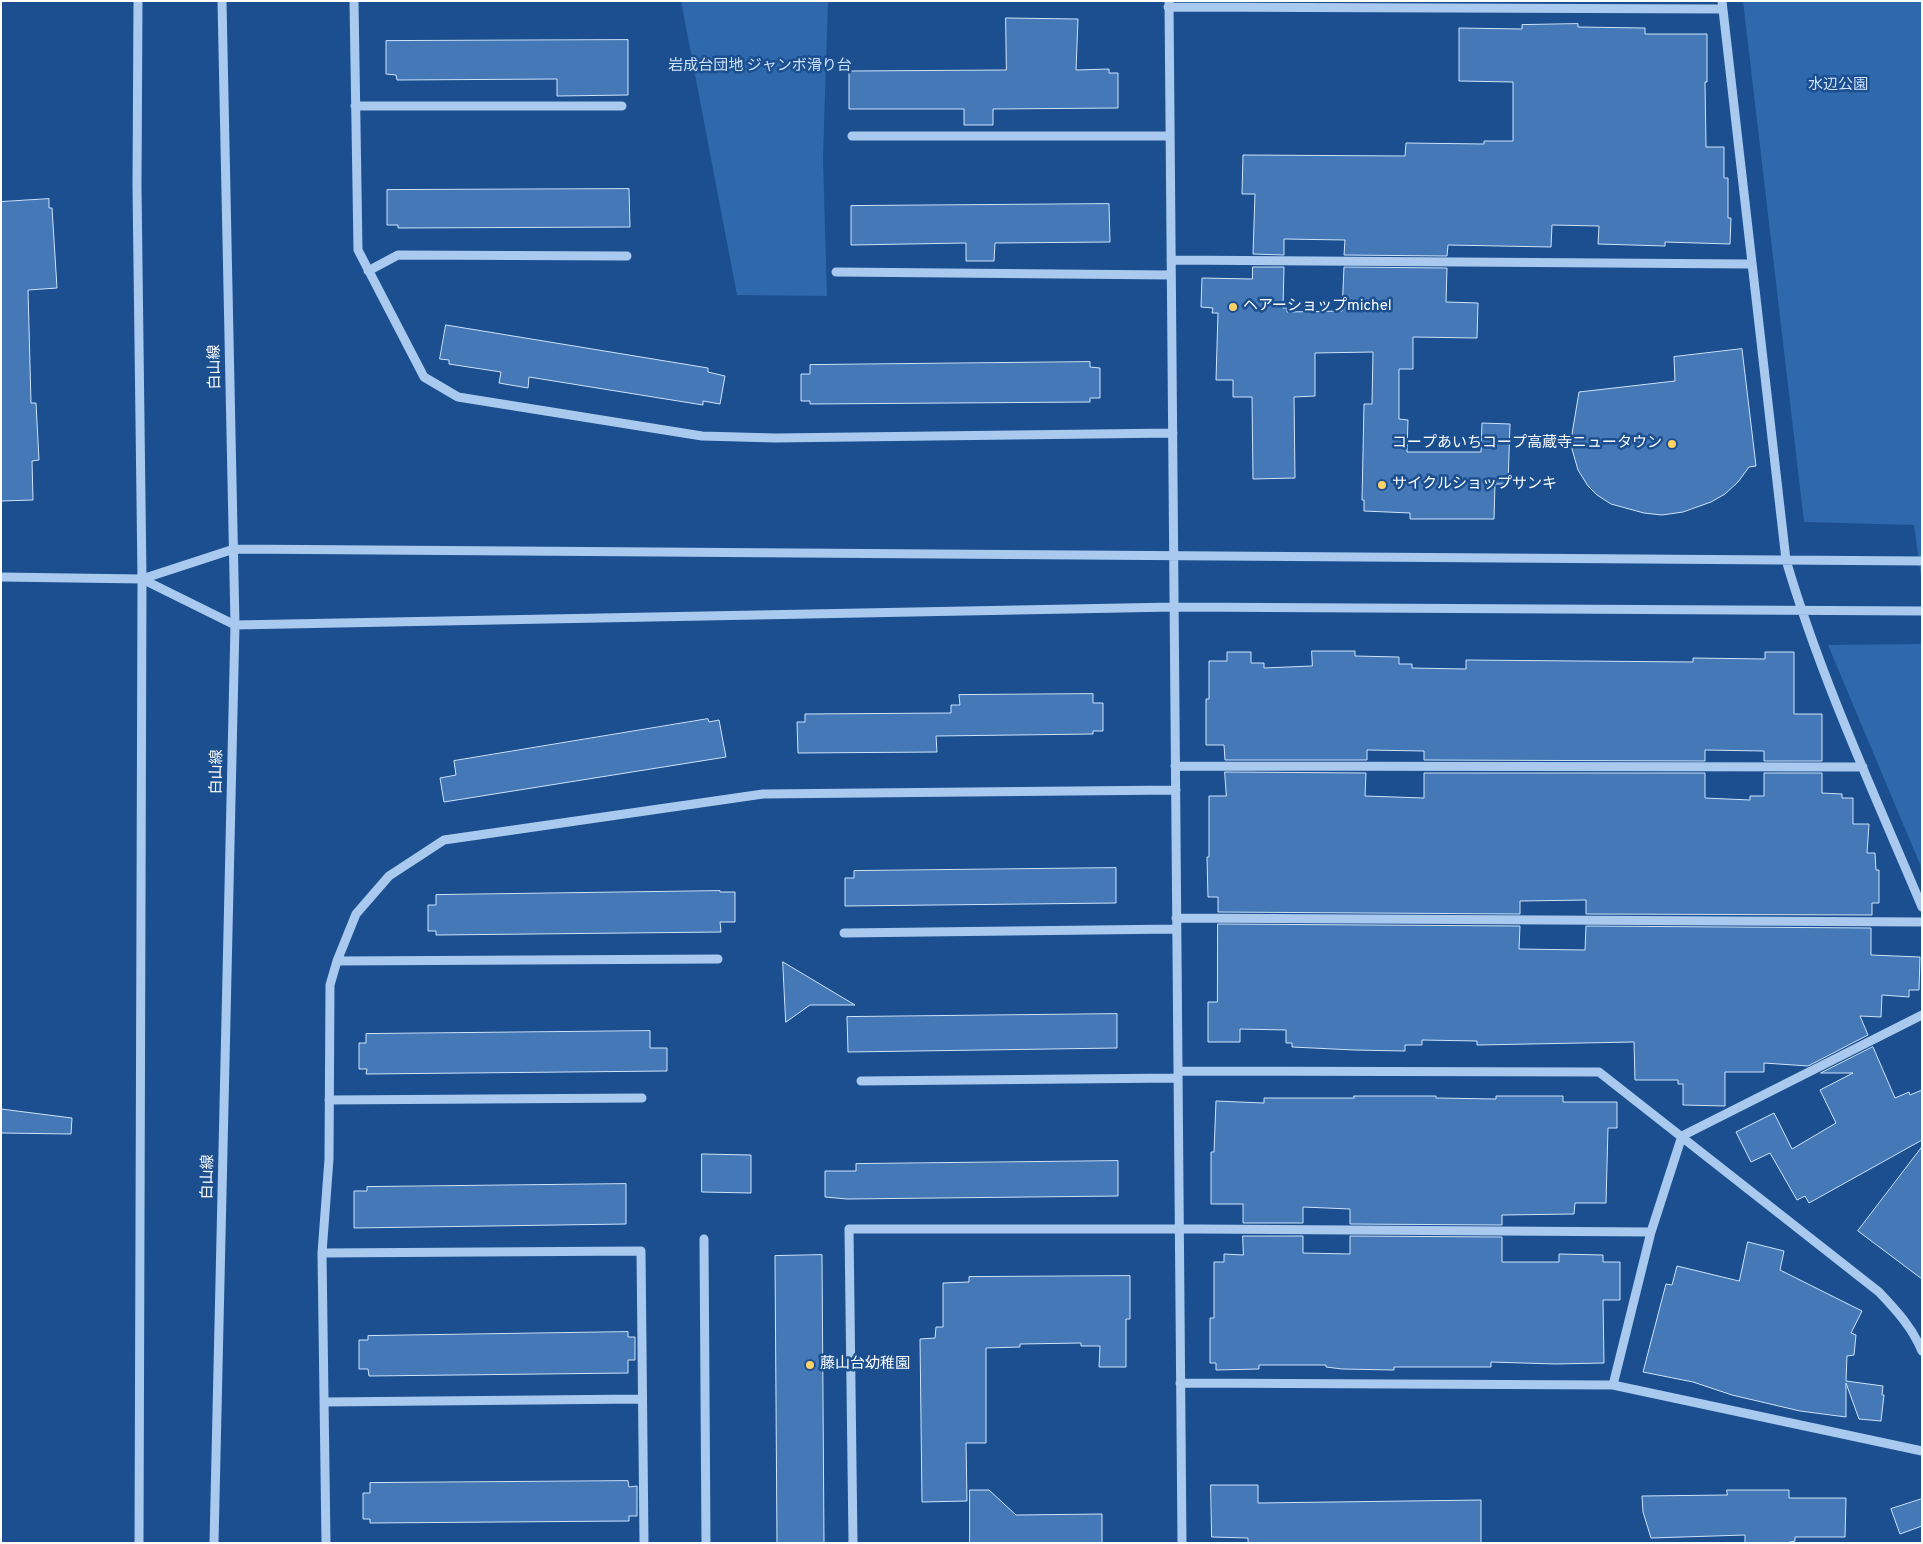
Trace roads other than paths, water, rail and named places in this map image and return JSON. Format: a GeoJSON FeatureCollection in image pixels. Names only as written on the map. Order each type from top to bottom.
{"type":"FeatureCollection","features":[{"type":"Feature","properties":{"kind":"street"},"geometry":{"type":"LineString","coordinates":[[138,1],[137,186],[142,579],[139,1543]]}},
{"type":"Feature","properties":{"kind":"street","name":"白山線"},"geometry":{"type":"LineString","coordinates":[[214,1543],[235,625],[222,1]]}},
{"type":"Feature","properties":{"kind":"street"},"geometry":{"type":"LineString","coordinates":[[354,1],[358,250],[424,378],[458,397],[702,436],[775,438],[1173,433]]}},
{"type":"Feature","properties":{"kind":"street"},"geometry":{"type":"LineString","coordinates":[[1182,1543],[1168,4],[1722,5],[1750,264],[1786,560],[1800,610],[1863,768],[1922,907]]}},
{"type":"Feature","properties":{"kind":"street"},"geometry":{"type":"LineString","coordinates":[[356,106],[622,106]]}},
{"type":"Feature","properties":{"kind":"street"},"geometry":{"type":"LineString","coordinates":[[852,136],[1170,136]]}},
{"type":"Feature","properties":{"kind":"street"},"geometry":{"type":"LineString","coordinates":[[368,271],[398,255],[627,256]]}},
{"type":"Feature","properties":{"kind":"street"},"geometry":{"type":"LineString","coordinates":[[1171,260],[1750,264]]}},
{"type":"Feature","properties":{"kind":"street"},"geometry":{"type":"LineString","coordinates":[[836,272],[1171,275]]}},
{"type":"Feature","properties":{"kind":"street"},"geometry":{"type":"LineString","coordinates":[[1,577],[142,579],[234,549],[1922,561]]}},
{"type":"Feature","properties":{"kind":"street"},"geometry":{"type":"LineString","coordinates":[[142,579],[235,625],[1174,607],[1922,611]]}},
{"type":"Feature","properties":{"kind":"street"},"geometry":{"type":"LineString","coordinates":[[1175,766],[1863,768]]}},
{"type":"Feature","properties":{"kind":"street"},"geometry":{"type":"LineString","coordinates":[[326,1543],[322,1253],[329,1159],[330,985],[337,961],[356,914],[389,876],[444,840],[763,794],[1176,790]]}},
{"type":"Feature","properties":{"kind":"street"},"geometry":{"type":"LineString","coordinates":[[1176,918],[1922,922]]}},
{"type":"Feature","properties":{"kind":"street"},"geometry":{"type":"LineString","coordinates":[[844,932],[1177,929]]}},
{"type":"Feature","properties":{"kind":"street"},"geometry":{"type":"LineString","coordinates":[[337,961],[718,959]]}},
{"type":"Feature","properties":{"kind":"street"},"geometry":{"type":"LineString","coordinates":[[1613,1384],[1651,1232],[1682,1136],[1922,1015]]}},
{"type":"Feature","properties":{"kind":"street"},"geometry":{"type":"LineString","coordinates":[[861,1081],[1178,1074],[1599,1072],[1879,1292],[1899,1313],[1916,1337],[1922,1350]]}},
{"type":"Feature","properties":{"kind":"street"},"geometry":{"type":"LineString","coordinates":[[329,1100],[642,1098]]}},
{"type":"Feature","properties":{"kind":"street"},"geometry":{"type":"LineString","coordinates":[[853,1543],[849,1230],[1179,1229],[1651,1232]]}},
{"type":"Feature","properties":{"kind":"street"},"geometry":{"type":"LineString","coordinates":[[704,1239],[706,1543]]}},
{"type":"Feature","properties":{"kind":"street"},"geometry":{"type":"LineString","coordinates":[[322,1253],[641,1251],[644,1543]]}},
{"type":"Feature","properties":{"kind":"street"},"geometry":{"type":"LineString","coordinates":[[1180,1383],[1613,1384],[1922,1451]]}},
{"type":"Feature","properties":{"kind":"street"},"geometry":{"type":"LineString","coordinates":[[325,1402],[642,1399]]}},
{"type":"Feature","properties":{"kind":"place","name":"ヘアーショップmichel"},"geometry":{"type":"Point","coordinates":[1233,307]}},
{"type":"Feature","properties":{"kind":"place","name":"コープあいちコープ高蔵寺ニュータウン"},"geometry":{"type":"Point","coordinates":[1672,444]}},
{"type":"Feature","properties":{"kind":"place","name":"サイクルショップサンキ"},"geometry":{"type":"Point","coordinates":[1382,485]}},
{"type":"Feature","properties":{"kind":"place","name":"藤山台幼稚園"},"geometry":{"type":"Point","coordinates":[810,1365]}},
{"type":"Feature","properties":{"kind":"park label","name":"岩成台団地 ジャンボ滑り台"},"geometry":{"type":"Point","coordinates":[760,67]}},
{"type":"Feature","properties":{"kind":"park label","name":"水辺公園"},"geometry":{"type":"Point","coordinates":[1838,86]}}]}
